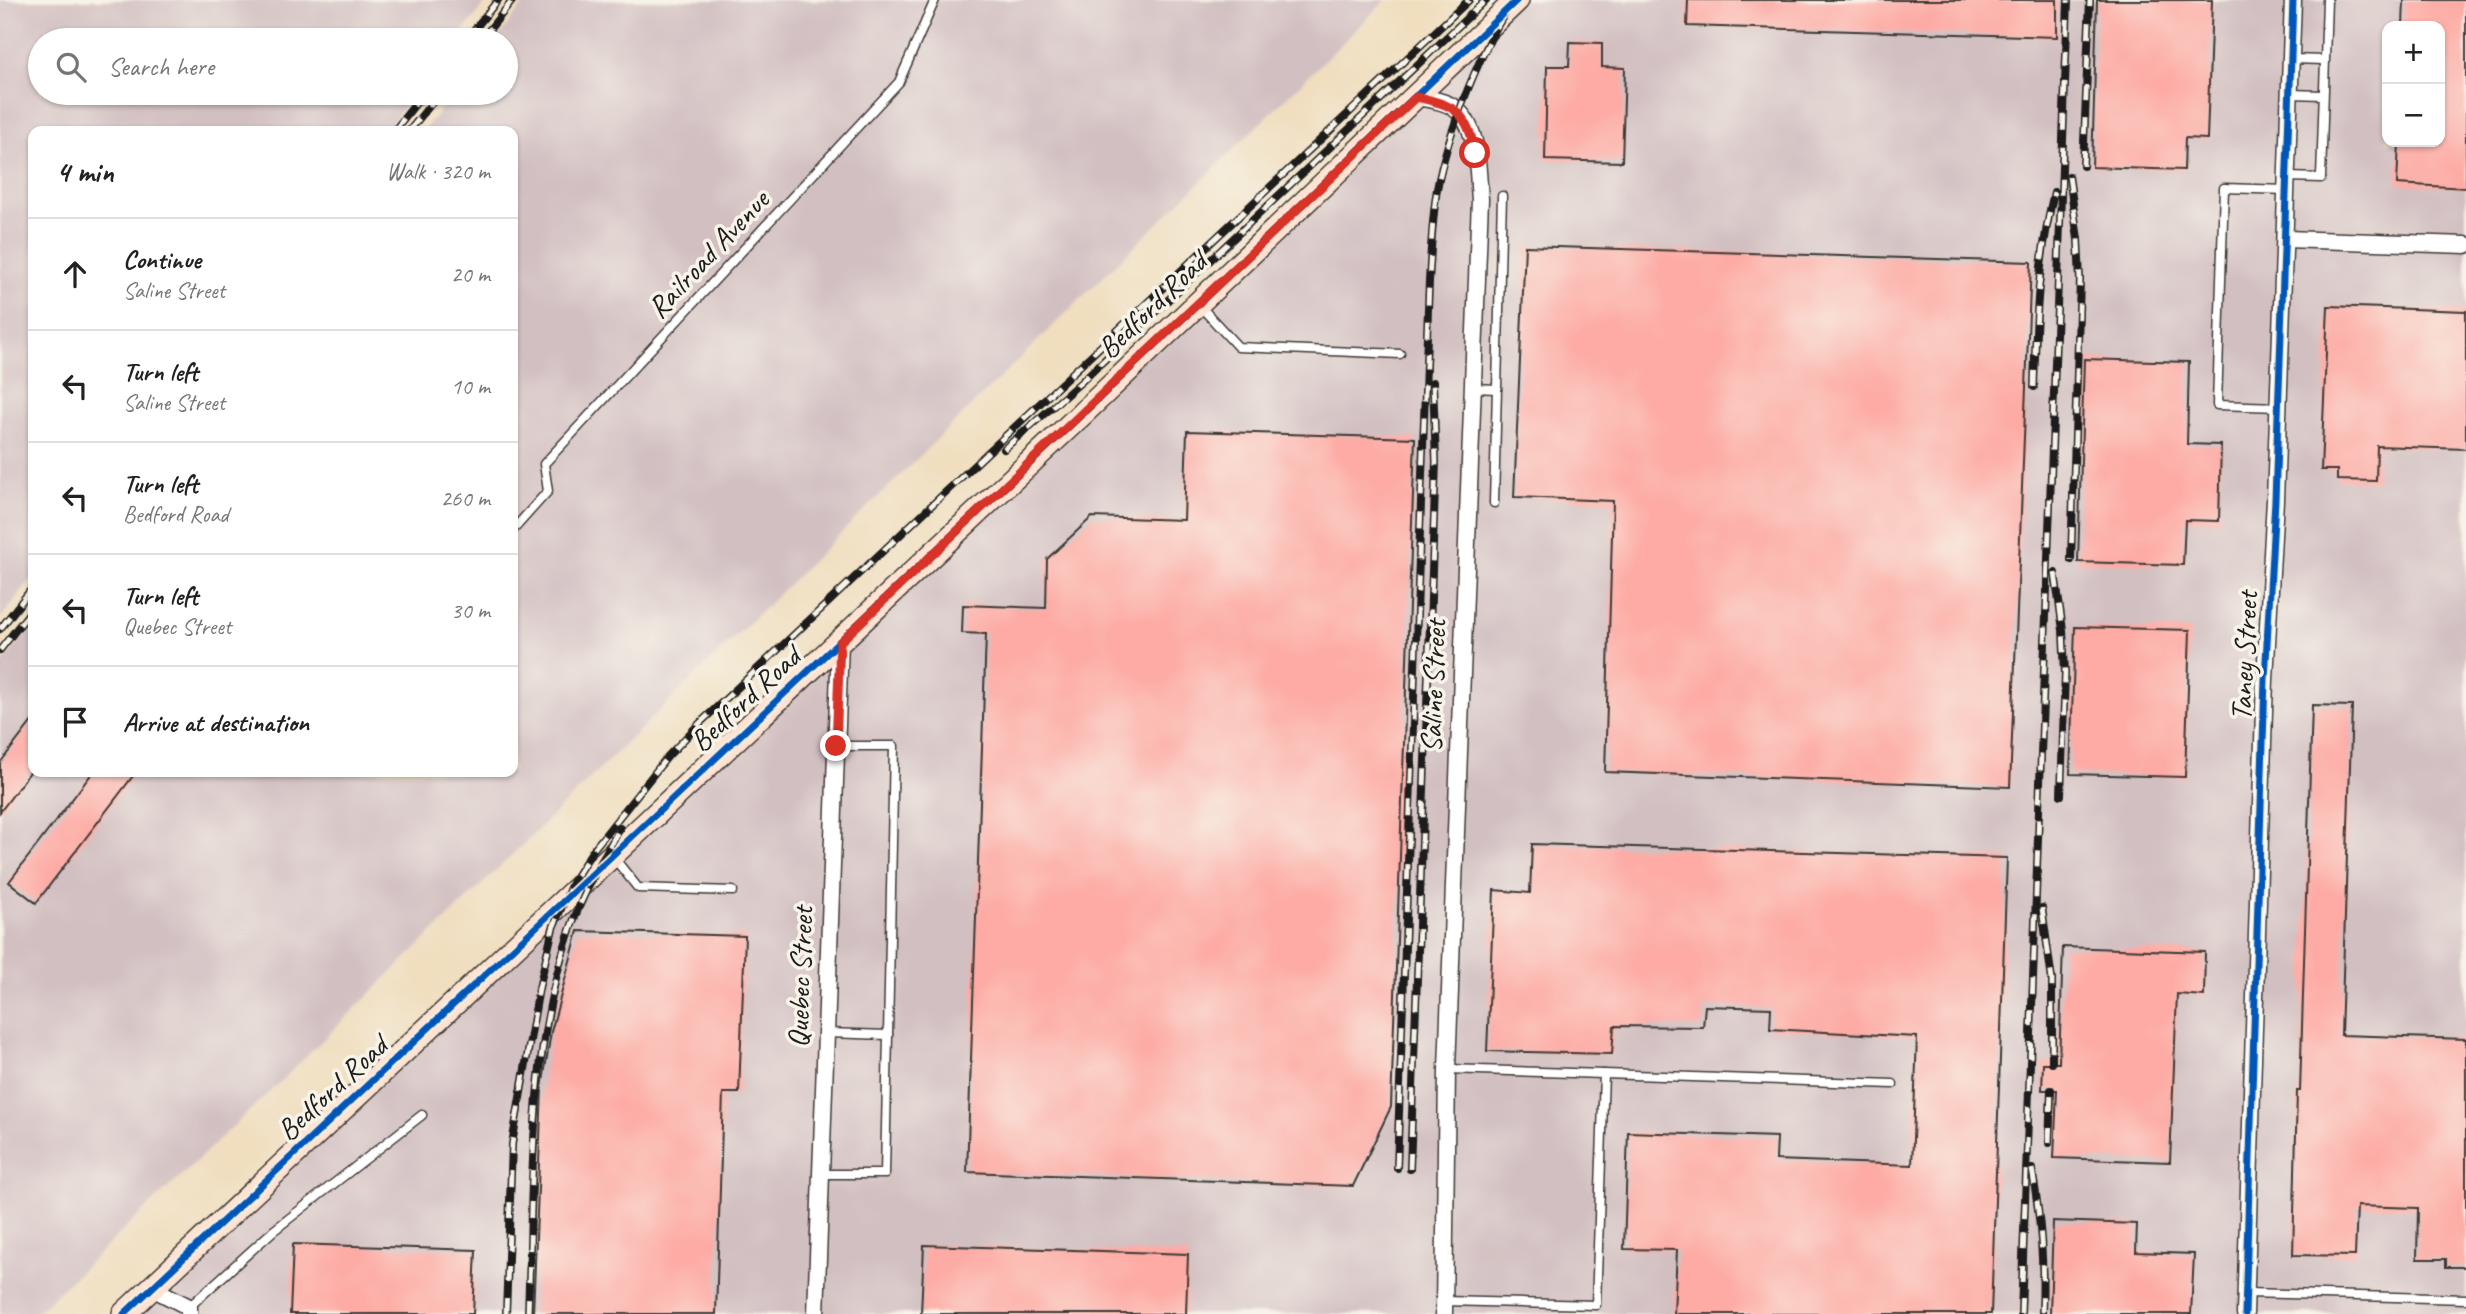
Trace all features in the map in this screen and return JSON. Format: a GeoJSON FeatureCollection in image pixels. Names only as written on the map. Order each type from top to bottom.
{"type":"FeatureCollection","features":[{"type":"Feature","properties":{"kind":"street","name":"Bedford Road"},"geometry":{"type":"LineString","coordinates":[[124,1314],[840,642],[1517,0]]}},
{"type":"Feature","properties":{"kind":"street","name":"Taney Street"},"geometry":{"type":"LineString","coordinates":[[2245,1314],[2265,679],[2293,0]]}},
{"type":"Feature","properties":{"kind":"street","name":"Saline Street"},"geometry":{"type":"LineString","coordinates":[[1416,97],[1453,107],[1466,119],[1473,136],[1479,199],[1447,1069],[1444,1308]]}},
{"type":"Feature","properties":{"kind":"street"},"geometry":{"type":"LineString","coordinates":[[2285,239],[2466,245]]}},
{"type":"Feature","properties":{"kind":"street","name":"Quebec Street"},"geometry":{"type":"LineString","coordinates":[[816,1314],[840,642]]}},
{"type":"Feature","properties":{"kind":"street"},"geometry":{"type":"LineString","coordinates":[[152,1288],[189,1311]]}},
{"type":"Feature","properties":{"kind":"lane","name":"Railroad Avenue"},"geometry":{"type":"LineString","coordinates":[[518,524],[548,491],[544,464],[899,82],[935,0]]}},
{"type":"Feature","properties":{"kind":"lane"},"geometry":{"type":"LineString","coordinates":[[2278,407],[2217,405],[2224,188],[2287,184],[2321,178],[2327,0]]}},
{"type":"Feature","properties":{"kind":"lane"},"geometry":{"type":"LineString","coordinates":[[2291,59],[2324,60]]}},
{"type":"Feature","properties":{"kind":"lane"},"geometry":{"type":"LineString","coordinates":[[2290,94],[2323,95]]}},
{"type":"Feature","properties":{"kind":"lane"},"geometry":{"type":"LineString","coordinates":[[1494,503],[1502,196]]}},
{"type":"Feature","properties":{"kind":"lane"},"geometry":{"type":"LineString","coordinates":[[1198,304],[1238,347],[1400,354]]}},
{"type":"Feature","properties":{"kind":"lane"},"geometry":{"type":"LineString","coordinates":[[1473,388],[1497,389]]}},
{"type":"Feature","properties":{"kind":"lane"},"geometry":{"type":"LineString","coordinates":[[821,1174],[885,1174],[894,746],[836,746]]}},
{"type":"Feature","properties":{"kind":"lane"},"geometry":{"type":"LineString","coordinates":[[612,855],[638,888],[733,891]]}},
{"type":"Feature","properties":{"kind":"lane"},"geometry":{"type":"LineString","coordinates":[[826,1033],[888,1035]]}},
{"type":"Feature","properties":{"kind":"lane"},"geometry":{"type":"LineString","coordinates":[[1447,1069],[1893,1084]]}},
{"type":"Feature","properties":{"kind":"lane"},"geometry":{"type":"LineString","coordinates":[[1444,1308],[1596,1310],[1604,1074]]}},
{"type":"Feature","properties":{"kind":"lane"},"geometry":{"type":"LineString","coordinates":[[189,1311],[273,1231],[422,1115]]}},
{"type":"Feature","properties":{"kind":"lane"},"geometry":{"type":"LineString","coordinates":[[2246,1293],[2466,1299]]}},
{"type":"Feature","properties":{"kind":"shaded area"},"geometry":{"type":"Polygon","coordinates":[[[0,0],[488,0],[466,28],[28,28],[28,105],[406,105],[389,126],[28,126],[28,583],[0,619],[0,0]]]}},
{"type":"Feature","properties":{"kind":"shaded area"},"geometry":{"type":"Polygon","coordinates":[[[527,0],[1386,0],[284,1078],[35,1314],[0,1314],[0,666],[28,630],[28,777],[518,777],[518,126],[427,126],[444,105],[518,105],[518,28],[505,28],[527,0]]]}},
{"type":"Feature","properties":{"kind":"shaded area"},"geometry":{"type":"Polygon","coordinates":[[[1517,0],[2466,0],[2466,1314],[125,1314],[1517,0]]]}},
{"type":"Feature","properties":{"kind":"building"},"geometry":{"type":"Polygon","coordinates":[[[1688,0],[2057,0],[2057,37],[1687,26],[1688,0]]]}},
{"type":"Feature","properties":{"kind":"building"},"geometry":{"type":"Polygon","coordinates":[[[2097,0],[2212,0],[2207,139],[2185,138],[2184,170],[2092,167],[2097,0]]]}},
{"type":"Feature","properties":{"kind":"building"},"geometry":{"type":"Polygon","coordinates":[[[2404,0],[2466,0],[2466,188],[2397,184],[2399,147],[2445,147],[2445,21],[2403,21],[2404,0]]]}},
{"type":"Feature","properties":{"kind":"building"},"geometry":{"type":"Polygon","coordinates":[[[1570,42],[1602,43],[1602,67],[1625,68],[1622,162],[1545,160],[1547,66],[1569,66],[1570,42]]]}},
{"type":"Feature","properties":{"kind":"building"},"geometry":{"type":"Polygon","coordinates":[[[1525,246],[2031,262],[2010,787],[1605,772],[1613,501],[1514,497],[1525,246]]]}},
{"type":"Feature","properties":{"kind":"building"},"geometry":{"type":"Polygon","coordinates":[[[2328,306],[2466,311],[2466,449],[2377,446],[2376,481],[2337,480],[2337,470],[2321,470],[2328,306]]]}},
{"type":"Feature","properties":{"kind":"building"},"geometry":{"type":"Polygon","coordinates":[[[2084,359],[2189,362],[2187,444],[2221,445],[2219,521],[2185,520],[2183,565],[2078,562],[2084,359]]]}},
{"type":"Feature","properties":{"kind":"building"},"geometry":{"type":"Polygon","coordinates":[[[1187,431],[1415,438],[1391,1107],[1353,1186],[967,1172],[986,634],[962,633],[963,605],[1046,608],[1047,559],[1092,517],[1184,520],[1187,431]]]}},
{"type":"Feature","properties":{"kind":"building"},"geometry":{"type":"Polygon","coordinates":[[[2075,627],[2190,630],[2185,777],[2070,774],[2075,627]]]}},
{"type":"Feature","properties":{"kind":"building"},"geometry":{"type":"Polygon","coordinates":[[[2312,705],[2352,706],[2341,1035],[2466,1039],[2466,1267],[2446,1267],[2446,1259],[2417,1259],[2418,1208],[2357,1206],[2355,1256],[2293,1255],[2312,705]]]}},
{"type":"Feature","properties":{"kind":"building"},"geometry":{"type":"Polygon","coordinates":[[[28,727],[28,775],[0,812],[0,763],[28,727]]]}},
{"type":"Feature","properties":{"kind":"building"},"geometry":{"type":"Polygon","coordinates":[[[89,777],[132,777],[36,903],[9,882],[89,777]]]}},
{"type":"Feature","properties":{"kind":"building"},"geometry":{"type":"Polygon","coordinates":[[[1532,844],[2007,858],[1991,1314],[1674,1314],[1677,1250],[1624,1249],[1628,1132],[1777,1137],[1776,1160],[1912,1165],[1917,1037],[1770,1029],[1771,1008],[1705,1006],[1703,1027],[1614,1026],[1612,1054],[1487,1051],[1494,890],[1530,893],[1532,844]]]}},
{"type":"Feature","properties":{"kind":"building"},"geometry":{"type":"Polygon","coordinates":[[[578,931],[745,936],[739,1093],[723,1093],[716,1314],[533,1314],[542,1088],[551,1032],[578,931]]]}},
{"type":"Feature","properties":{"kind":"building"},"geometry":{"type":"Polygon","coordinates":[[[2063,947],[2205,952],[2204,996],[2177,994],[2170,1162],[2054,1158],[2057,1090],[2042,1090],[2043,1063],[2059,1063],[2063,947]]]}},
{"type":"Feature","properties":{"kind":"building"},"geometry":{"type":"Polygon","coordinates":[[[2053,1221],[2137,1224],[2136,1252],[2194,1254],[2191,1314],[2050,1314],[2053,1221]]]}},
{"type":"Feature","properties":{"kind":"building"},"geometry":{"type":"Polygon","coordinates":[[[293,1244],[476,1250],[473,1314],[290,1314],[293,1244]]]}},
{"type":"Feature","properties":{"kind":"building"},"geometry":{"type":"Polygon","coordinates":[[[924,1245],[1188,1254],[1186,1314],[921,1314],[924,1245]]]}},
{"type":"Feature","properties":{"kind":"railway"},"geometry":{"type":"LineString","coordinates":[[476,28],[498,0]]}},
{"type":"Feature","properties":{"kind":"railway"},"geometry":{"type":"LineString","coordinates":[[491,28],[513,0]]}},
{"type":"Feature","properties":{"kind":"railway"},"geometry":{"type":"LineString","coordinates":[[506,1314],[512,1144],[539,988],[553,928],[572,883],[593,850],[668,756],[700,723],[1469,0]]}},
{"type":"Feature","properties":{"kind":"railway"},"geometry":{"type":"LineString","coordinates":[[1004,449],[1081,382],[1486,0]]}},
{"type":"Feature","properties":{"kind":"railway"},"geometry":{"type":"LineString","coordinates":[[1397,1168],[1429,281],[1434,212],[1442,167],[1457,117],[1490,40],[1514,0]]}},
{"type":"Feature","properties":{"kind":"railway"},"geometry":{"type":"LineString","coordinates":[[2021,1314],[2068,0]]}},
{"type":"Feature","properties":{"kind":"railway"},"geometry":{"type":"LineString","coordinates":[[2083,166],[2090,0]]}},
{"type":"Feature","properties":{"kind":"railway"},"geometry":{"type":"LineString","coordinates":[[398,126],[415,105]]}},
{"type":"Feature","properties":{"kind":"railway"},"geometry":{"type":"LineString","coordinates":[[413,126],[430,105]]}},
{"type":"Feature","properties":{"kind":"railway"},"geometry":{"type":"LineString","coordinates":[[2069,176],[2078,239],[2080,280],[2071,560]]}},
{"type":"Feature","properties":{"kind":"railway"},"geometry":{"type":"LineString","coordinates":[[2034,387],[2041,265],[2054,192]]}},
{"type":"Feature","properties":{"kind":"railway"},"geometry":{"type":"LineString","coordinates":[[1410,1169],[1436,462],[1433,382]]}},
{"type":"Feature","properties":{"kind":"railway"},"geometry":{"type":"LineString","coordinates":[[2055,573],[2063,630],[2065,673],[2061,795]]}},
{"type":"Feature","properties":{"kind":"railway"},"geometry":{"type":"LineString","coordinates":[[0,629],[28,593]]}},
{"type":"Feature","properties":{"kind":"railway"},"geometry":{"type":"LineString","coordinates":[[0,650],[28,614]]}},
{"type":"Feature","properties":{"kind":"railway"},"geometry":{"type":"LineString","coordinates":[[528,1314],[532,1170],[539,1074],[546,1026],[569,933],[592,879],[620,828]]}},
{"type":"Feature","properties":{"kind":"railway"},"geometry":{"type":"LineString","coordinates":[[2042,908],[2052,980],[2052,1063]]}},
{"type":"Feature","properties":{"kind":"railway"},"geometry":{"type":"LineString","coordinates":[[2049,1143],[2051,1090]]}},
{"type":"Feature","properties":{"kind":"railway"},"geometry":{"type":"LineString","coordinates":[[2032,1169],[2041,1241],[2042,1314]]}},
{"type":"Feature","properties":{"kind":"cycle path"},"geometry":{"type":"LineString","coordinates":[[124,1314],[1084,412],[1517,0]]}},
{"type":"Feature","properties":{"kind":"cycle path"},"geometry":{"type":"LineString","coordinates":[[2245,1314],[2265,679],[2275,500],[2293,0]]}},
{"type":"Feature","properties":{"kind":"route"},"geometry":{"type":"LineString","coordinates":[[836,746],[840,642],[1416,97],[1453,107],[1466,119],[1473,136],[1475,153]]}}]}
